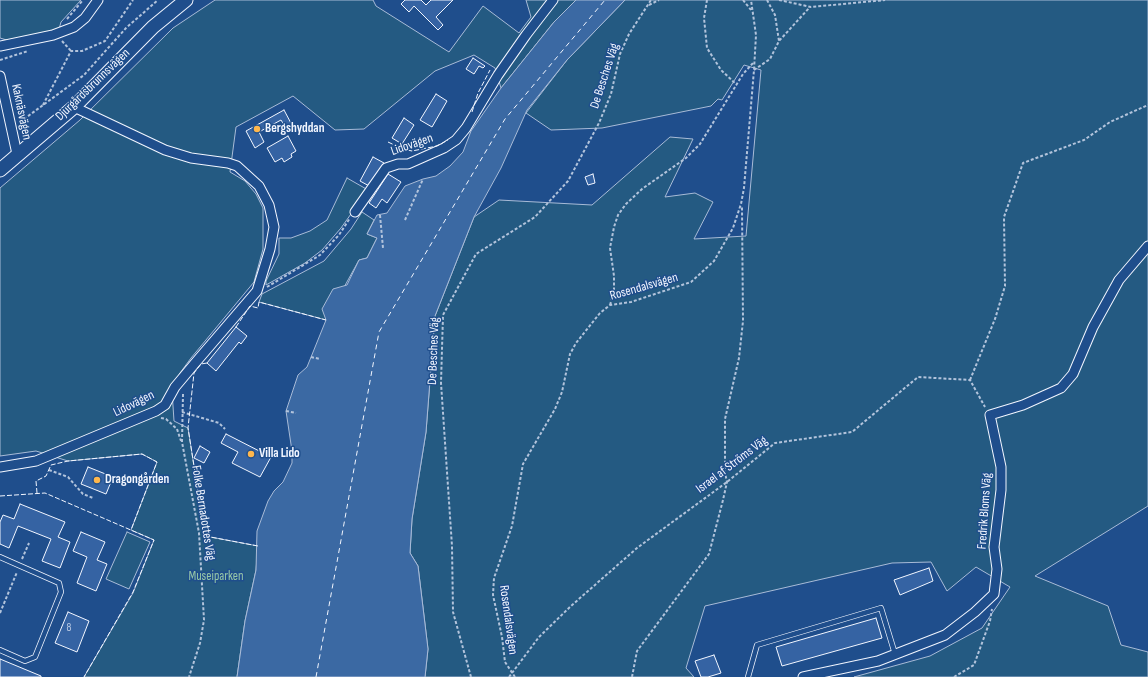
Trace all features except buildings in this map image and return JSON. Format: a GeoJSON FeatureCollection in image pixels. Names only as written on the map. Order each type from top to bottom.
{"type":"FeatureCollection","features":[{"type":"Feature","properties":{"kind":"street"},"geometry":{"type":"LineString","coordinates":[[0,46],[60,37],[85,18],[98,0]]}},
{"type":"Feature","properties":{"kind":"street","name":"Djurgårdsbrunnsvägen"},"geometry":{"type":"LineString","coordinates":[[0,170],[74,107],[153,27],[186,0]]}},
{"type":"Feature","properties":{"kind":"street","name":"Lidovägen"},"geometry":{"type":"LineString","coordinates":[[355,212],[386,168],[398,164],[408,164],[444,148],[466,128],[506,64],[554,0]]}},
{"type":"Feature","properties":{"kind":"street","name":"Kaknäsvägen"},"geometry":{"type":"LineString","coordinates":[[0,76],[17,154]]}},
{"type":"Feature","properties":{"kind":"street","name":"Lidovägen"},"geometry":{"type":"LineString","coordinates":[[0,467],[36,461],[156,411],[165,405],[175,387],[257,291],[270,249],[274,227],[269,205],[259,186],[237,166],[228,163],[191,158],[165,150],[74,107]]}},
{"type":"Feature","properties":{"kind":"street"},"geometry":{"type":"LineString","coordinates":[[990,415],[1023,405],[1061,388],[1073,374],[1093,327],[1119,280],[1148,246]]}},
{"type":"Feature","properties":{"kind":"street","name":"Fredrik Bloms Väg"},"geometry":{"type":"LineString","coordinates":[[990,415],[1001,466],[1001,490],[994,547],[997,569],[994,594]]}},
{"type":"Feature","properties":{"kind":"street"},"geometry":{"type":"LineString","coordinates":[[803,677],[878,660],[945,635],[975,612],[994,594]]}},
{"type":"Feature","properties":{"kind":"lane"},"geometry":{"type":"LineString","coordinates":[[0,557],[59,583],[61,592],[35,657],[25,661],[0,650]]}},
{"type":"Feature","properties":{"kind":"lane"},"geometry":{"type":"LineString","coordinates":[[748,677],[757,645],[881,608],[895,654]]}},
{"type":"Feature","properties":{"kind":"path"},"geometry":{"type":"LineString","coordinates":[[83,0],[62,25],[60,37],[71,51],[82,52],[105,41],[133,0]]}},
{"type":"Feature","properties":{"kind":"path"},"geometry":{"type":"LineString","coordinates":[[12,127],[42,107],[84,75],[126,28],[158,0]]}},
{"type":"Feature","properties":{"kind":"path","name":"De Besches Väg"},"geometry":{"type":"LineString","coordinates":[[471,677],[453,612],[452,546],[441,383],[443,315],[476,254],[535,217],[568,181],[599,123],[611,94],[620,54],[629,34],[651,0]]}},
{"type":"Feature","properties":{"kind":"path"},"geometry":{"type":"LineString","coordinates":[[649,5],[659,0]]}},
{"type":"Feature","properties":{"kind":"path"},"geometry":{"type":"LineString","coordinates":[[707,0],[704,18],[707,48],[721,70],[737,85]]}},
{"type":"Feature","properties":{"kind":"path"},"geometry":{"type":"LineString","coordinates":[[743,0],[751,10]]}},
{"type":"Feature","properties":{"kind":"path","name":"Rosendalsvägen"},"geometry":{"type":"LineString","coordinates":[[509,677],[512,673],[505,662],[502,637],[493,595],[494,578],[512,526],[520,477],[529,451],[557,404],[562,392],[570,354],[587,328],[600,313],[610,305],[631,302],[692,282],[714,261],[733,228],[742,204],[756,35],[751,10],[751,0]]}},
{"type":"Feature","properties":{"kind":"path"},"geometry":{"type":"LineString","coordinates":[[754,70],[770,60],[778,41],[775,15],[767,0]]}},
{"type":"Feature","properties":{"kind":"path"},"geometry":{"type":"LineString","coordinates":[[779,0],[811,7],[885,0]]}},
{"type":"Feature","properties":{"kind":"path"},"geometry":{"type":"LineString","coordinates":[[778,41],[811,7]]}},
{"type":"Feature","properties":{"kind":"path"},"geometry":{"type":"LineString","coordinates":[[42,107],[71,51]]}},
{"type":"Feature","properties":{"kind":"path"},"geometry":{"type":"LineString","coordinates":[[610,305],[614,292],[614,276],[610,248],[618,215],[626,204],[642,189],[686,158],[700,144],[737,85],[753,63]]}},
{"type":"Feature","properties":{"kind":"path"},"geometry":{"type":"LineString","coordinates":[[990,415],[970,380],[995,319],[1005,286],[1004,217],[1023,163],[1084,140],[1110,122],[1148,105]]}},
{"type":"Feature","properties":{"kind":"path"},"geometry":{"type":"LineString","coordinates":[[405,220],[423,178]]}},
{"type":"Feature","properties":{"kind":"path"},"geometry":{"type":"LineString","coordinates":[[632,677],[637,651],[709,554],[727,482],[725,474],[725,419],[739,358],[743,321],[742,204]]}},
{"type":"Feature","properties":{"kind":"path"},"geometry":{"type":"LineString","coordinates":[[257,291],[274,285],[320,255],[339,235],[355,212]]}},
{"type":"Feature","properties":{"kind":"path"},"geometry":{"type":"LineString","coordinates":[[380,215],[383,248]]}},
{"type":"Feature","properties":{"kind":"path"},"geometry":{"type":"LineString","coordinates":[[311,357],[320,359]]}},
{"type":"Feature","properties":{"kind":"path","name":"Folke Bernadottes Väg"},"geometry":{"type":"LineString","coordinates":[[187,374],[182,397],[182,442],[199,533],[204,620],[200,643],[189,677]]}},
{"type":"Feature","properties":{"kind":"path","name":"Israel af Ströms Väg"},"geometry":{"type":"LineString","coordinates":[[512,673],[539,637],[571,606],[637,548],[727,482],[775,443],[852,432],[918,377],[970,380]]}},
{"type":"Feature","properties":{"kind":"path"},"geometry":{"type":"LineString","coordinates":[[286,411],[296,412]]}},
{"type":"Feature","properties":{"kind":"path"},"geometry":{"type":"LineString","coordinates":[[182,412],[219,423],[225,429]]}},
{"type":"Feature","properties":{"kind":"path"},"geometry":{"type":"LineString","coordinates":[[160,417],[166,419],[176,429],[182,442]]}},
{"type":"Feature","properties":{"kind":"path"},"geometry":{"type":"LineString","coordinates":[[49,470],[68,477],[83,494],[93,498]]}},
{"type":"Feature","properties":{"kind":"path"},"geometry":{"type":"LineString","coordinates":[[0,613],[29,544]]}},
{"type":"Feature","properties":{"kind":"path"},"geometry":{"type":"LineString","coordinates":[[954,677],[974,665],[990,621],[994,594]]}},
{"type":"Feature","properties":{"kind":"path"},"geometry":{"type":"LineString","coordinates":[[512,673],[515,677]]}},
{"type":"Feature","properties":{"kind":"green space"},"geometry":{"type":"Polygon","coordinates":[[[0,0],[81,0],[61,22],[59,29],[10,41],[0,38],[0,0]]]}},
{"type":"Feature","properties":{"kind":"green space","name":"Museiparken"},"geometry":{"type":"Polygon","coordinates":[[[215,0],[373,0],[376,6],[449,52],[483,6],[519,33],[531,17],[526,0],[576,0],[554,22],[501,88],[495,68],[474,55],[435,71],[364,129],[335,130],[293,96],[236,127],[230,172],[245,181],[256,194],[263,208],[263,249],[254,282],[191,358],[180,373],[172,391],[174,421],[188,428],[205,536],[258,546],[256,570],[245,621],[237,677],[84,677],[133,593],[154,540],[131,530],[157,462],[142,454],[68,461],[36,451],[0,456],[0,188],[80,120],[173,28],[215,0]]]}},
{"type":"Feature","properties":{"kind":"green space"},"geometry":{"type":"Polygon","coordinates":[[[625,0],[1148,0],[1148,506],[1035,576],[1108,606],[1121,645],[1148,652],[1148,677],[854,677],[930,656],[982,628],[1010,587],[976,567],[947,591],[931,562],[892,563],[705,606],[686,668],[694,677],[425,677],[428,649],[418,566],[410,553],[412,519],[426,432],[435,316],[474,217],[499,200],[592,205],[670,137],[693,139],[665,197],[695,193],[713,202],[694,239],[746,236],[761,70],[744,65],[722,100],[718,99],[711,106],[602,128],[551,130],[526,113],[567,60],[625,0]]]}},
{"type":"Feature","properties":{"kind":"green space"},"geometry":{"type":"Polygon","coordinates":[[[347,178],[368,190],[341,228],[322,250],[305,263],[266,285],[266,281],[279,254],[279,238],[291,238],[310,231],[327,220],[347,178]]]}},
{"type":"Feature","properties":{"kind":"green space"},"geometry":{"type":"Polygon","coordinates":[[[362,212],[374,220],[367,234],[377,238],[367,258],[359,260],[326,320],[259,302],[262,294],[324,261],[351,229],[362,212]]]}},
{"type":"Feature","properties":{"kind":"green space"},"geometry":{"type":"Polygon","coordinates":[[[127,532],[150,542],[129,589],[106,579],[127,532]]]}},
{"type":"Feature","properties":{"kind":"shaded area"},"geometry":{"type":"Polygon","coordinates":[[[576,0],[625,0],[567,60],[527,110],[501,168],[474,217],[435,316],[426,432],[412,519],[410,553],[418,566],[428,649],[425,677],[237,677],[245,621],[256,570],[257,531],[268,501],[274,491],[283,482],[292,463],[292,451],[286,411],[298,375],[307,367],[326,320],[322,309],[333,289],[347,285],[359,260],[367,258],[377,238],[367,234],[377,215],[387,213],[405,186],[436,176],[450,166],[463,152],[471,131],[501,88],[554,22],[576,0]]]}},
{"type":"Feature","properties":{"kind":"ferry route"},"geometry":{"type":"LineString","coordinates":[[316,677],[379,332],[505,119],[605,0]]}},
{"type":"Feature","properties":{"kind":"fence"},"geometry":{"type":"LineString","coordinates":[[472,112],[478,93],[490,70]]}},
{"type":"Feature","properties":{"kind":"fence"},"geometry":{"type":"LineString","coordinates":[[388,142],[403,149],[412,151],[437,146],[448,140]]}},
{"type":"Feature","properties":{"kind":"fence"},"geometry":{"type":"LineString","coordinates":[[236,327],[250,306],[258,308],[259,302],[326,320]]}},
{"type":"Feature","properties":{"kind":"fence"},"geometry":{"type":"LineString","coordinates":[[207,363],[201,364],[194,373],[188,428],[205,536],[258,546]]}},
{"type":"Feature","properties":{"kind":"fence"},"geometry":{"type":"LineString","coordinates":[[37,493],[36,481],[46,476],[51,465],[68,461],[142,454],[157,462],[131,530]]}},
{"type":"Feature","properties":{"kind":"fence"},"geometry":{"type":"LineString","coordinates":[[0,496],[45,493],[154,540],[133,592],[84,677]]}},
{"type":"Feature","properties":{"kind":"place","name":"Bergshyddan"},"geometry":{"type":"Point","coordinates":[257,129]}},
{"type":"Feature","properties":{"kind":"place","name":"Villa Lido"},"geometry":{"type":"Point","coordinates":[251,454]}},
{"type":"Feature","properties":{"kind":"place","name":"Dragongården"},"geometry":{"type":"Point","coordinates":[97,480]}}]}
